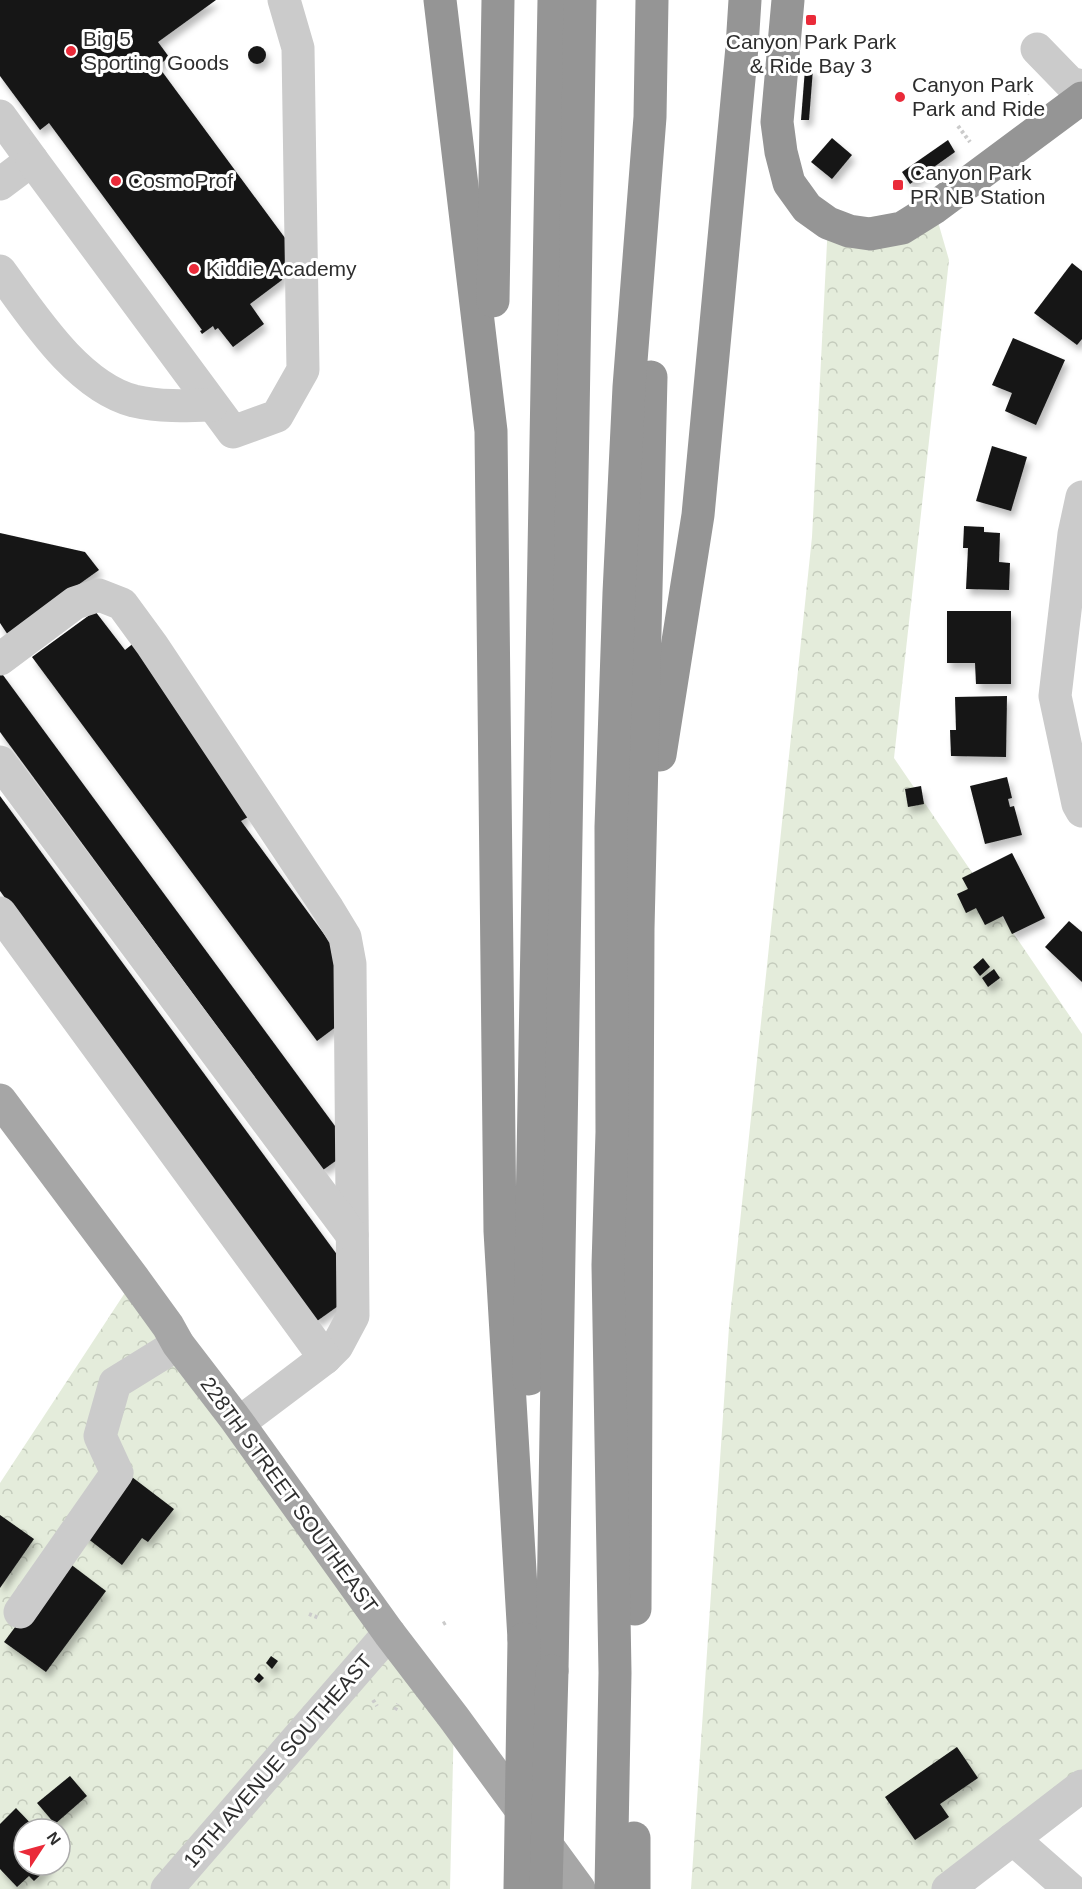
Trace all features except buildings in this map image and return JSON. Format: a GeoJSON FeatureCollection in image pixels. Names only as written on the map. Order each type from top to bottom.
{"type":"FeatureCollection","features":[{"type":"Feature","properties":{"kind":"highway"},"geometry":{"type":"LineString","coordinates":[[440,0],[491,431]]}},
{"type":"Feature","properties":{"kind":"highway"},"geometry":{"type":"LineString","coordinates":[[498,0],[491,431],[500,1231],[524,1639]]}},
{"type":"Feature","properties":{"kind":"highway"},"geometry":{"type":"LineString","coordinates":[[520,1889],[555,0]]}},
{"type":"Feature","properties":{"kind":"highway"},"geometry":{"type":"LineString","coordinates":[[546,1889],[552,1671],[580,0]]}},
{"type":"Feature","properties":{"kind":"highway"},"geometry":{"type":"LineString","coordinates":[[611,1889],[615,1673],[608,1265],[612,1132],[611,827],[629,387],[650,117],[651,0]]}},
{"type":"Feature","properties":{"kind":"highway"},"geometry":{"type":"LineString","coordinates":[[634,1889],[638,929],[659,0]]}},
{"type":"Feature","properties":{"kind":"highway"},"geometry":{"type":"LineString","coordinates":[[638,929],[654,791],[698,515],[745,0]]}},
{"type":"Feature","properties":{"kind":"highway"},"geometry":{"type":"LineString","coordinates":[[788,0],[777,123],[789,183],[807,208],[828,223],[849,231],[870,234],[902,228],[934,208],[1082,98]]}},
{"type":"Feature","properties":{"kind":"main road","name":"228TH STREET SOUTHEAST"},"geometry":{"type":"LineString","coordinates":[[0,1100],[141,1288],[178,1344],[239,1423],[389,1633],[579,1889]]}},
{"type":"Feature","properties":{"kind":"street"},"geometry":{"type":"LineString","coordinates":[[0,116],[233,432],[277,416],[303,370],[298,48],[284,0]]}},
{"type":"Feature","properties":{"kind":"street"},"geometry":{"type":"LineString","coordinates":[[1037,49],[1070,83],[1082,86]]}},
{"type":"Feature","properties":{"kind":"street"},"geometry":{"type":"LineString","coordinates":[[0,184],[32,159]]}},
{"type":"Feature","properties":{"kind":"street"},"geometry":{"type":"LineString","coordinates":[[0,272],[48,336],[80,371],[113,393],[132,400],[165,406],[212,405]]}},
{"type":"Feature","properties":{"kind":"street"},"geometry":{"type":"LineString","coordinates":[[1082,497],[1074,534],[1055,696],[1078,804],[1082,812]]}},
{"type":"Feature","properties":{"kind":"street"},"geometry":{"type":"LineString","coordinates":[[0,659],[75,603],[99,595],[122,604],[152,645],[345,937],[350,963],[353,1316],[337,1346],[325,1358],[239,1423]]}},
{"type":"Feature","properties":{"kind":"street"},"geometry":{"type":"LineString","coordinates":[[0,762],[352,1235]]}},
{"type":"Feature","properties":{"kind":"street"},"geometry":{"type":"LineString","coordinates":[[0,913],[325,1358]]}},
{"type":"Feature","properties":{"kind":"street"},"geometry":{"type":"LineString","coordinates":[[20,1612],[117,1473],[100,1436],[115,1383],[178,1344]]}},
{"type":"Feature","properties":{"kind":"street","name":"19TH AVENUE SOUTHEAST"},"geometry":{"type":"LineString","coordinates":[[167,1889],[389,1633]]}},
{"type":"Feature","properties":{"kind":"street"},"geometry":{"type":"LineString","coordinates":[[948,1889],[1082,1786]]}},
{"type":"Feature","properties":{"kind":"street"},"geometry":{"type":"LineString","coordinates":[[1013,1839],[1070,1889]]}},
{"type":"Feature","properties":{"kind":"path"},"geometry":{"type":"LineString","coordinates":[[1021,82],[1035,100]]}},
{"type":"Feature","properties":{"kind":"path"},"geometry":{"type":"LineString","coordinates":[[958,126],[967,137]]}},
{"type":"Feature","properties":{"kind":"path"},"geometry":{"type":"LineString","coordinates":[[309,1614],[319,1618]]}},
{"type":"Feature","properties":{"kind":"path"},"geometry":{"type":"LineString","coordinates":[[443,1624],[448,1621]]}},
{"type":"Feature","properties":{"kind":"path"},"geometry":{"type":"LineString","coordinates":[[374,1700],[377,1706]]}},
{"type":"Feature","properties":{"kind":"path"},"geometry":{"type":"LineString","coordinates":[[395,1710],[398,1704]]}},
{"type":"Feature","properties":{"kind":"green space"},"geometry":{"type":"Polygon","coordinates":[[[934,208],[949,260],[894,758],[1082,1034],[1082,1786],[948,1889],[691,1889],[729,1327],[812,537],[828,223],[934,208]]]}},
{"type":"Feature","properties":{"kind":"green space"},"geometry":{"type":"Polygon","coordinates":[[[134,1279],[454,1718],[450,1889],[0,1889],[0,1483],[134,1279]]]}},
{"type":"Feature","properties":{"kind":"place","name":"Canyon Park Park & Ride Bay 3"},"geometry":{"type":"Point","coordinates":[811,20]}},
{"type":"Feature","properties":{"kind":"place","name":"Big 5 Sporting Goods"},"geometry":{"type":"Point","coordinates":[71,51]}},
{"type":"Feature","properties":{"kind":"place","name":"Canyon Park Park and Ride"},"geometry":{"type":"Point","coordinates":[900,97]}},
{"type":"Feature","properties":{"kind":"place","name":"CosmoProf"},"geometry":{"type":"Point","coordinates":[116,181]}},
{"type":"Feature","properties":{"kind":"place","name":"Canyon Park PR NB Station"},"geometry":{"type":"Point","coordinates":[898,185]}},
{"type":"Feature","properties":{"kind":"place","name":"Kiddie Academy"},"geometry":{"type":"Point","coordinates":[194,269]}}]}
